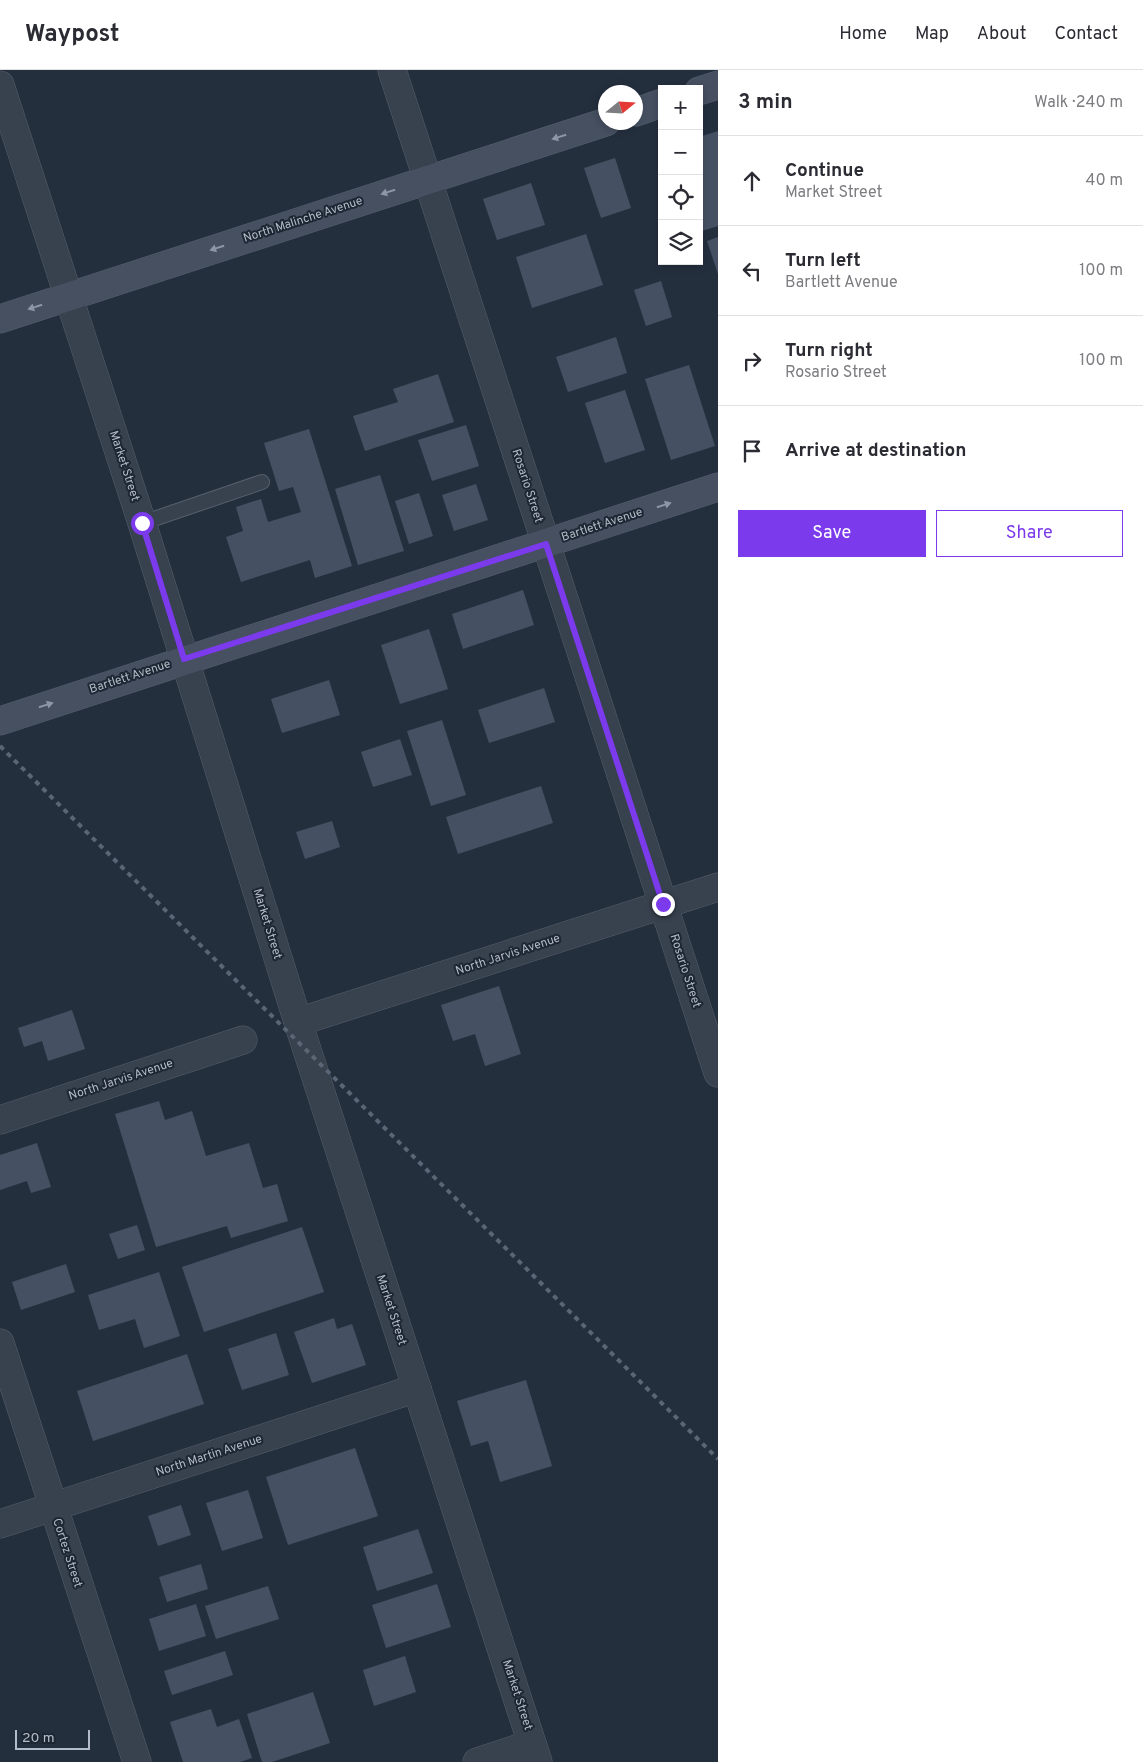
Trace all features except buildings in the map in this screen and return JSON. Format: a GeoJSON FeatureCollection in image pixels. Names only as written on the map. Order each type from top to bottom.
{"type":"FeatureCollection","features":[{"type":"Feature","properties":{"kind":"main road"},"geometry":{"type":"LineString","coordinates":[[703,90],[718,85]]}},
{"type":"Feature","properties":{"kind":"main road"},"geometry":{"type":"LineString","coordinates":[[643,110],[658,105]]}},
{"type":"Feature","properties":{"kind":"main road","name":"North Malinche Avenue"},"geometry":{"type":"LineString","coordinates":[[0,319],[598,125]]}},
{"type":"Feature","properties":{"kind":"main road","name":"Bartlett Avenue"},"geometry":{"type":"LineString","coordinates":[[0,721],[184,659],[546,544],[718,487]]}},
{"type":"Feature","properties":{"kind":"street","name":"Rosario Street"},"geometry":{"type":"LineString","coordinates":[[392,70],[718,1073]]}},
{"type":"Feature","properties":{"kind":"street","name":"Market Street"},"geometry":{"type":"LineString","coordinates":[[0,85],[142,523],[298,1022],[535,1753]]}},
{"type":"Feature","properties":{"kind":"street","name":"North Jarvis Avenue"},"geometry":{"type":"LineString","coordinates":[[298,1022],[718,887]]}},
{"type":"Feature","properties":{"kind":"street","name":"North Jarvis Avenue"},"geometry":{"type":"LineString","coordinates":[[0,1120],[243,1040]]}},
{"type":"Feature","properties":{"kind":"street","name":"Cortez Street"},"geometry":{"type":"LineString","coordinates":[[0,1343],[52,1507],[137,1762]]}},
{"type":"Feature","properties":{"kind":"street","name":"North Martin Avenue"},"geometry":{"type":"LineString","coordinates":[[0,1524],[417,1388]]}},
{"type":"Feature","properties":{"kind":"street"},"geometry":{"type":"LineString","coordinates":[[477,1762],[535,1753]]}},
{"type":"Feature","properties":{"kind":"lane"},"geometry":{"type":"LineString","coordinates":[[142,523],[262,482]]}},
{"type":"Feature","properties":{"kind":"railway"},"geometry":{"type":"LineString","coordinates":[[0,746],[718,1459]]}},
{"type":"Feature","properties":{"kind":"route"},"geometry":{"type":"LineString","coordinates":[[142,523],[184,659],[546,544],[663,904]]}}]}
